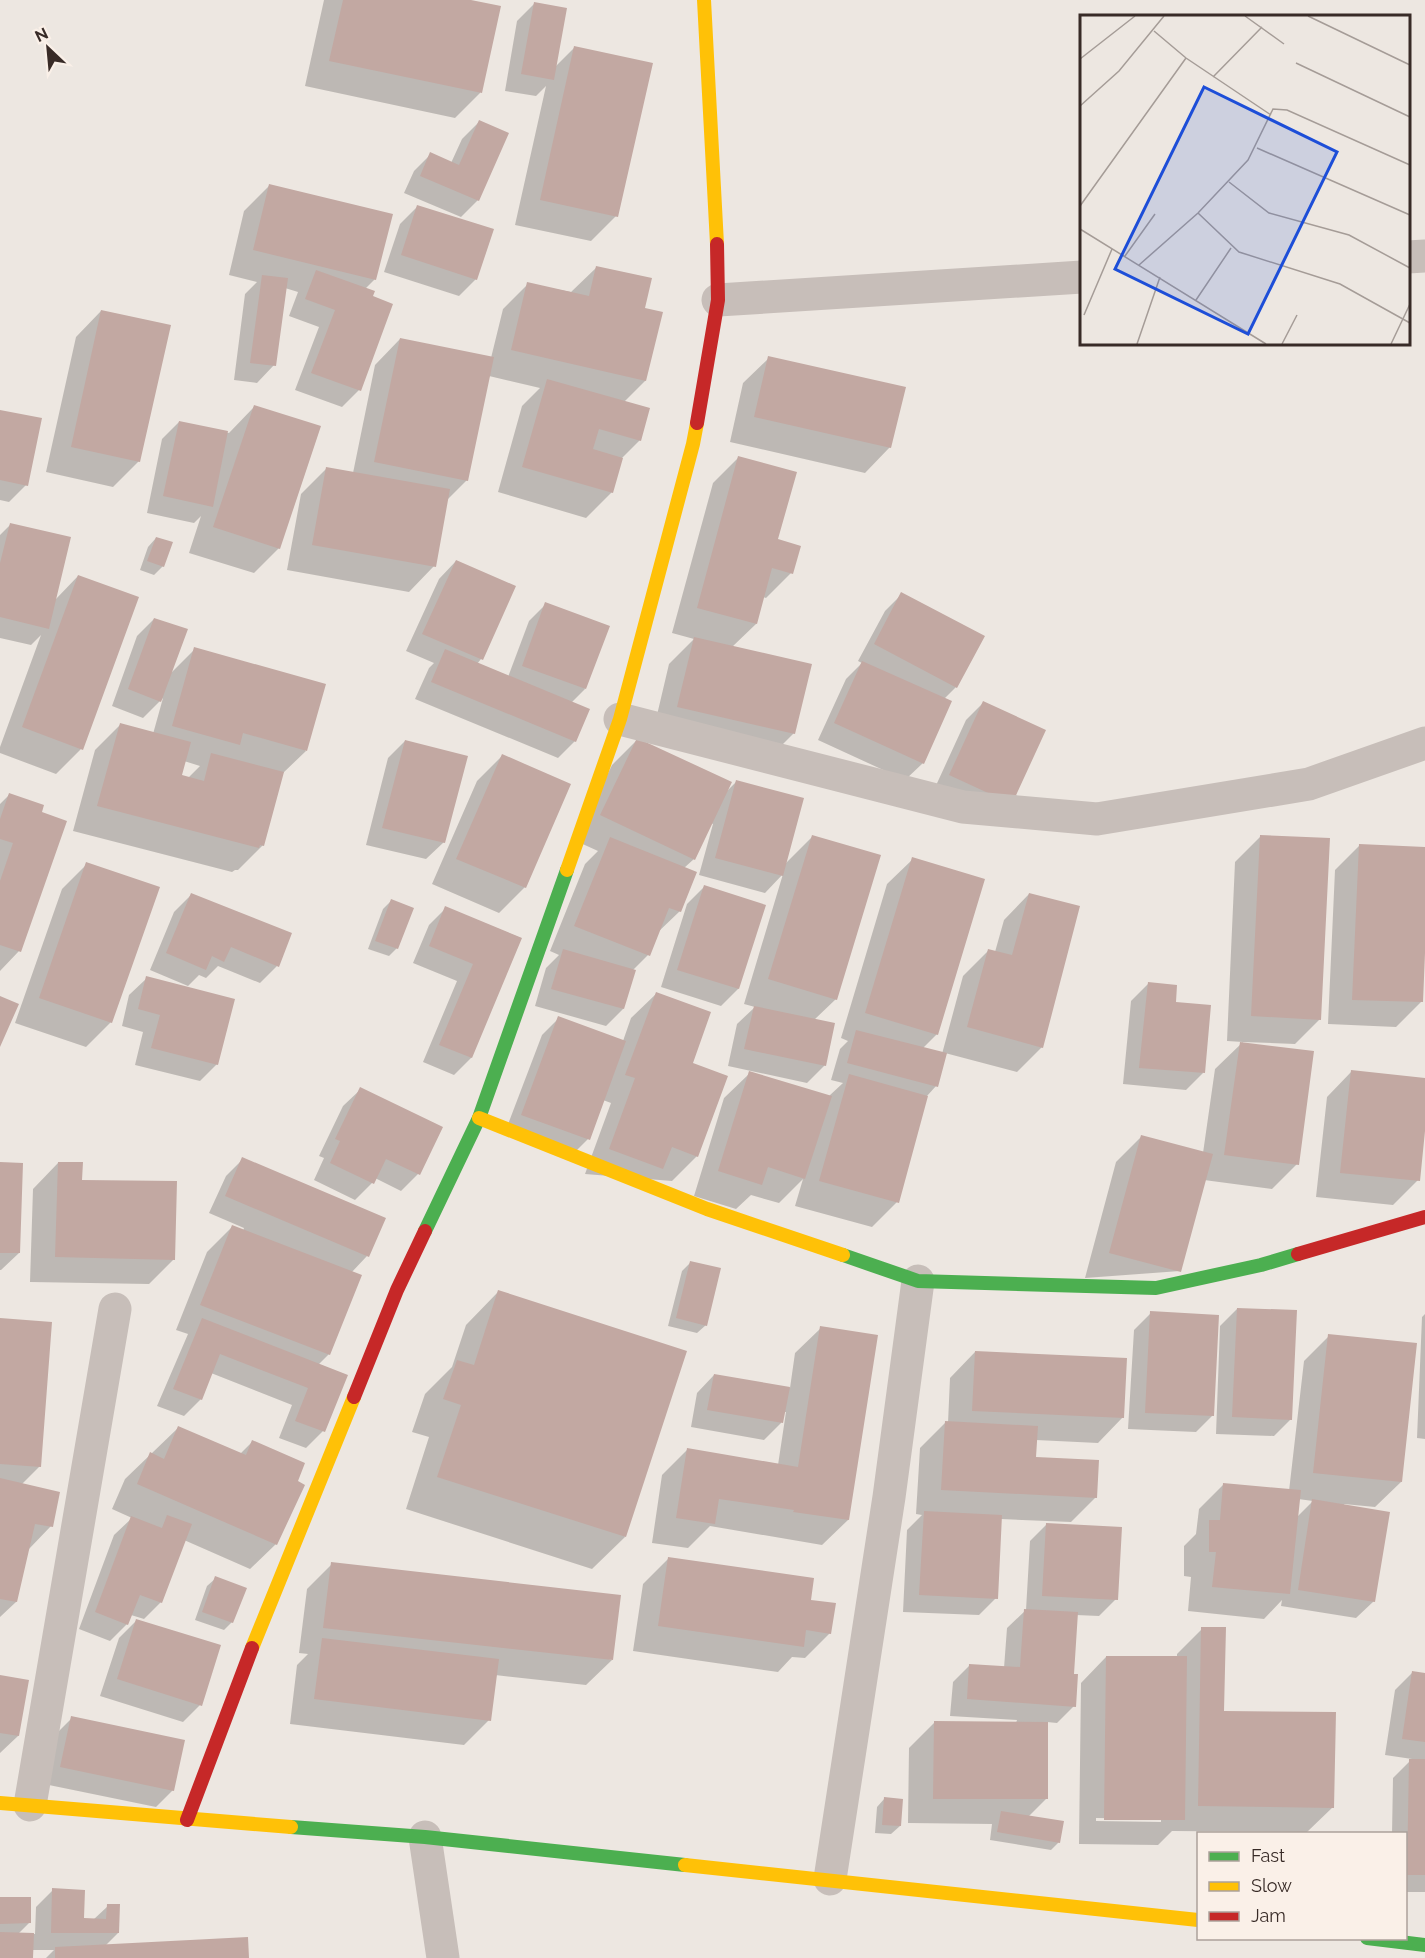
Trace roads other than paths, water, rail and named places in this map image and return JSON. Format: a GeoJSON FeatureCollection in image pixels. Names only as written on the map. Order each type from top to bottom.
{"type":"FeatureCollection","features":[{"type":"Feature","properties":{"kind":"street"},"geometry":{"type":"LineString","coordinates":[[187,1820],[247,1661],[397,1290],[479,1118],[620,719],[693,444],[718,300],[704,0]]}},
{"type":"Feature","properties":{"kind":"street"},"geometry":{"type":"LineString","coordinates":[[1410,257],[1425,256]]}},
{"type":"Feature","properties":{"kind":"street"},"geometry":{"type":"LineString","coordinates":[[718,300],[1080,277]]}},
{"type":"Feature","properties":{"kind":"street"},"geometry":{"type":"LineString","coordinates":[[620,719],[963,807],[1097,819],[1309,784],[1425,743]]}},
{"type":"Feature","properties":{"kind":"street"},"geometry":{"type":"LineString","coordinates":[[479,1118],[707,1209],[918,1281],[1156,1288],[1261,1265],[1425,1217]]}},
{"type":"Feature","properties":{"kind":"street"},"geometry":{"type":"LineString","coordinates":[[831,1880],[889,1497],[918,1281]]}},
{"type":"Feature","properties":{"kind":"street"},"geometry":{"type":"LineString","coordinates":[[115,1309],[15,1804],[425,1838],[1197,1920]]}},
{"type":"Feature","properties":{"kind":"street"},"geometry":{"type":"LineString","coordinates":[[425,1838],[443,1958]]}},
{"type":"Feature","properties":{"kind":"street"},"geometry":{"type":"LineString","coordinates":[[1383,1940],[1425,1945]]}}]}
